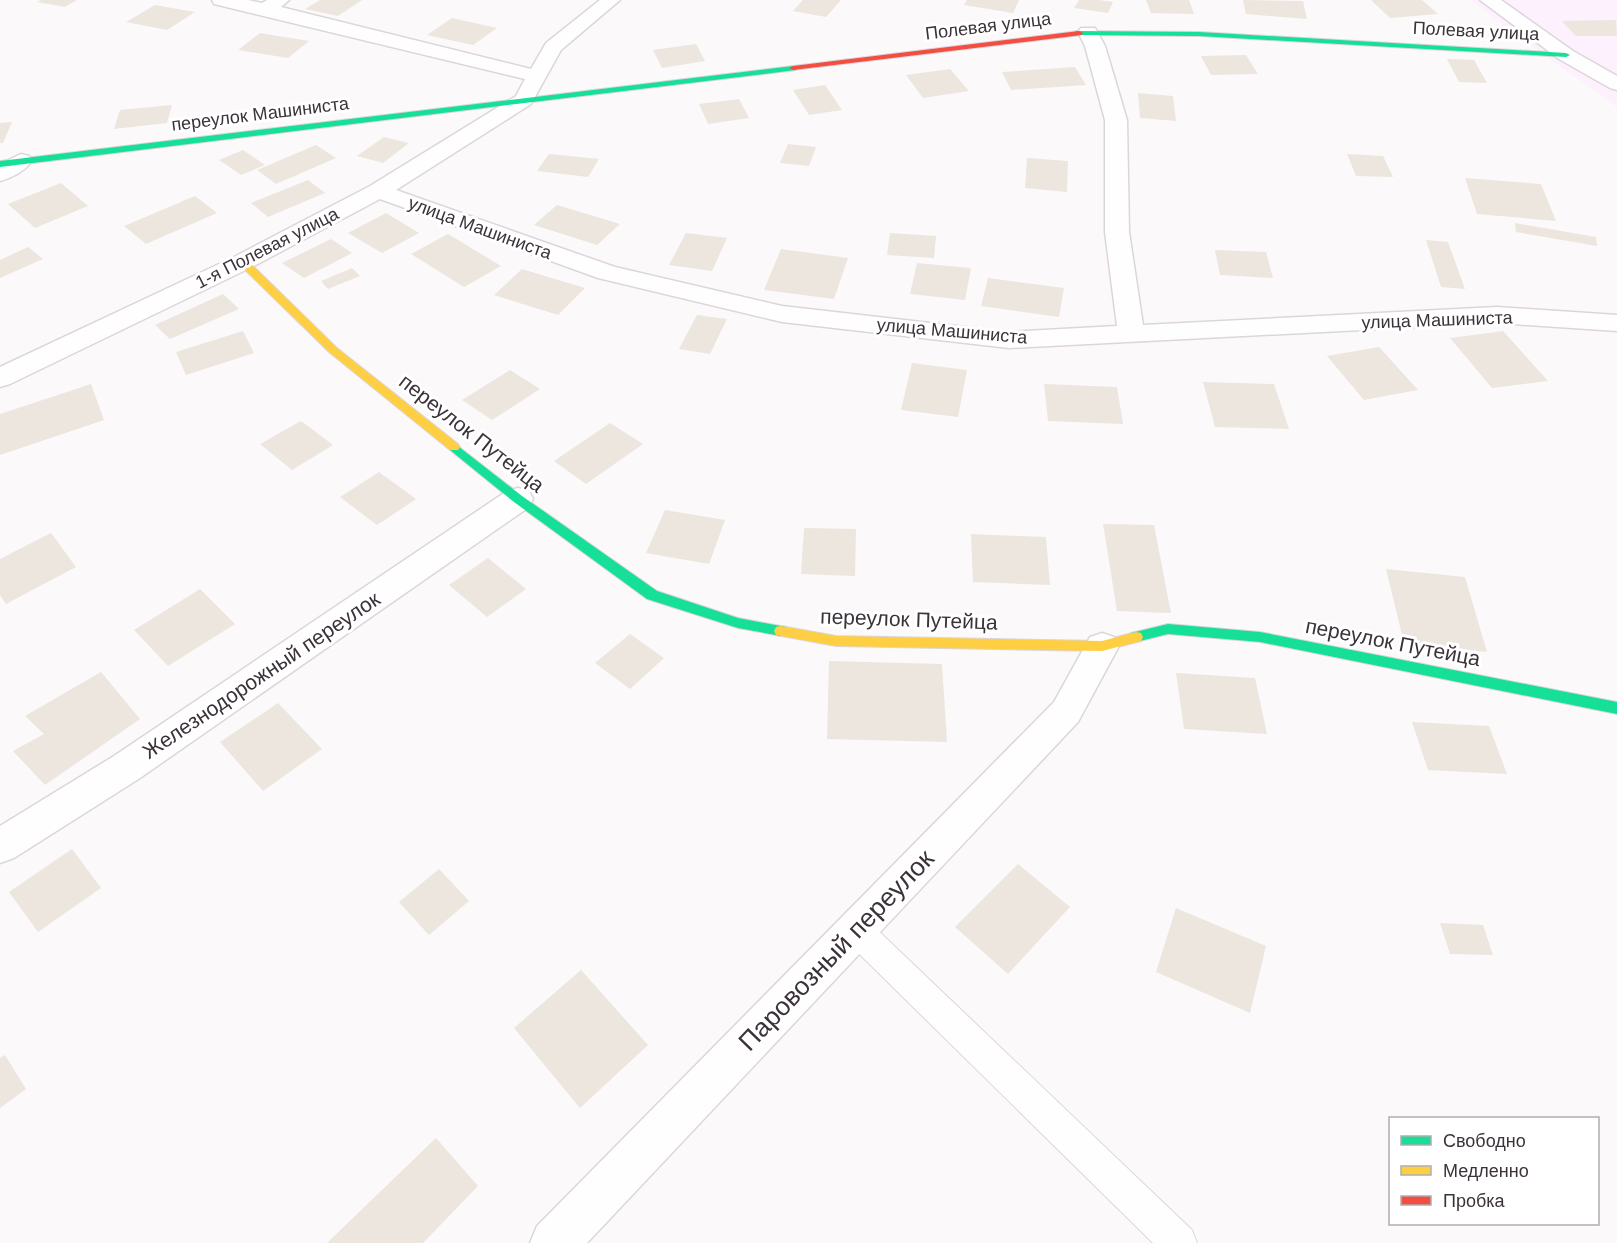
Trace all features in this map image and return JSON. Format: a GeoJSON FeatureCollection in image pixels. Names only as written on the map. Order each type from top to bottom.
{"type":"FeatureCollection","features":[{"type":"Feature","properties":{"kind":"street"},"geometry":{"type":"LineString","coordinates":[[221,0],[273,4],[537,76]]}},
{"type":"Feature","properties":{"kind":"street"},"geometry":{"type":"LineString","coordinates":[[524,100],[553,47],[611,0]]}},
{"type":"Feature","properties":{"kind":"street"},"geometry":{"type":"LineString","coordinates":[[1489,0],[1566,55],[1617,84]]}},
{"type":"Feature","properties":{"kind":"street"},"geometry":{"type":"LineString","coordinates":[[1088,32],[1095,46],[1116,120],[1117,232],[1131,333]]}},
{"type":"Feature","properties":{"kind":"street","name":"Полевая улица"},"geometry":{"type":"LineString","coordinates":[[524,100],[1088,32],[1199,34],[1566,55]]}},
{"type":"Feature","properties":{"kind":"street","name":"переулок Машиниста"},"geometry":{"type":"LineString","coordinates":[[11,162],[524,100]]}},
{"type":"Feature","properties":{"kind":"street","name":"1-я Полевая улица"},"geometry":{"type":"LineString","coordinates":[[0,378],[243,262],[378,191],[524,100]]}},
{"type":"Feature","properties":{"kind":"street"},"geometry":{"type":"LineString","coordinates":[[0,174],[11,162]]}},
{"type":"Feature","properties":{"kind":"street","name":"улица Машиниста"},"geometry":{"type":"LineString","coordinates":[[378,191],[607,273],[782,314],[1009,339],[1497,315],[1617,322]]}},
{"type":"Feature","properties":{"kind":"street","name":"переулок Путейца"},"geometry":{"type":"LineString","coordinates":[[243,262],[333,350],[518,498],[652,595],[738,623],[837,641],[1102,646],[1168,629],[1260,637],[1617,708]]}},
{"type":"Feature","properties":{"kind":"street","name":"Железнодорожный переулок"},"geometry":{"type":"LineString","coordinates":[[0,846],[137,760],[518,498]]}},
{"type":"Feature","properties":{"kind":"street","name":"Паровозный переулок"},"geometry":{"type":"LineString","coordinates":[[554,1243],[1066,712],[1102,646]]}},
{"type":"Feature","properties":{"kind":"lane"},"geometry":{"type":"LineString","coordinates":[[856,930],[1179,1243]]}},
{"type":"Feature","properties":{"kind":"shaded area"},"geometry":{"type":"Polygon","coordinates":[[[1470,0],[1617,0],[1617,107],[1515,34],[1470,0]]]}},
{"type":"Feature","properties":{"kind":"building"},"geometry":{"type":"Polygon","coordinates":[[[77,0],[65,7],[37,2],[77,0]]]}},
{"type":"Feature","properties":{"kind":"building"},"geometry":{"type":"Polygon","coordinates":[[[320,0],[362,0],[338,16],[305,9],[320,0]]]}},
{"type":"Feature","properties":{"kind":"building"},"geometry":{"type":"Polygon","coordinates":[[[803,0],[841,0],[826,17],[793,11],[803,0]]]}},
{"type":"Feature","properties":{"kind":"building"},"geometry":{"type":"Polygon","coordinates":[[[967,0],[1019,0],[1013,13],[964,5],[967,0]]]}},
{"type":"Feature","properties":{"kind":"building"},"geometry":{"type":"Polygon","coordinates":[[[1079,0],[1113,2],[1108,13],[1074,8],[1079,0]]]}},
{"type":"Feature","properties":{"kind":"building"},"geometry":{"type":"Polygon","coordinates":[[[1146,0],[1189,0],[1194,14],[1151,13],[1146,0]]]}},
{"type":"Feature","properties":{"kind":"building"},"geometry":{"type":"Polygon","coordinates":[[[1243,0],[1303,1],[1307,19],[1246,14],[1243,0]]]}},
{"type":"Feature","properties":{"kind":"building"},"geometry":{"type":"Polygon","coordinates":[[[1371,0],[1422,0],[1438,14],[1390,18],[1371,0]]]}},
{"type":"Feature","properties":{"kind":"building"},"geometry":{"type":"Polygon","coordinates":[[[155,5],[195,12],[167,30],[126,22],[155,5]]]}},
{"type":"Feature","properties":{"kind":"building"},"geometry":{"type":"Polygon","coordinates":[[[452,18],[497,28],[473,45],[427,35],[452,18]]]}},
{"type":"Feature","properties":{"kind":"building"},"geometry":{"type":"Polygon","coordinates":[[[1616,20],[1617,36],[1576,36],[1562,21],[1616,20]]]}},
{"type":"Feature","properties":{"kind":"building"},"geometry":{"type":"Polygon","coordinates":[[[260,33],[309,41],[288,58],[238,50],[260,33]]]}},
{"type":"Feature","properties":{"kind":"building"},"geometry":{"type":"Polygon","coordinates":[[[696,44],[705,61],[662,68],[653,50],[696,44]]]}},
{"type":"Feature","properties":{"kind":"building"},"geometry":{"type":"Polygon","coordinates":[[[1246,55],[1258,74],[1211,75],[1201,56],[1246,55]]]}},
{"type":"Feature","properties":{"kind":"building"},"geometry":{"type":"Polygon","coordinates":[[[1447,59],[1474,60],[1487,83],[1459,82],[1447,59]]]}},
{"type":"Feature","properties":{"kind":"building"},"geometry":{"type":"Polygon","coordinates":[[[1075,67],[1086,85],[1011,90],[1002,72],[1075,67]]]}},
{"type":"Feature","properties":{"kind":"building"},"geometry":{"type":"Polygon","coordinates":[[[950,69],[969,91],[923,98],[906,75],[950,69]]]}},
{"type":"Feature","properties":{"kind":"building"},"geometry":{"type":"Polygon","coordinates":[[[825,85],[842,110],[809,115],[793,90],[825,85]]]}},
{"type":"Feature","properties":{"kind":"building"},"geometry":{"type":"Polygon","coordinates":[[[1138,93],[1173,96],[1176,121],[1140,118],[1138,93]]]}},
{"type":"Feature","properties":{"kind":"building"},"geometry":{"type":"Polygon","coordinates":[[[739,99],[749,118],[708,124],[699,104],[739,99]]]}},
{"type":"Feature","properties":{"kind":"building"},"geometry":{"type":"Polygon","coordinates":[[[172,105],[167,123],[114,129],[120,110],[172,105]]]}},
{"type":"Feature","properties":{"kind":"building"},"geometry":{"type":"Polygon","coordinates":[[[12,122],[3,143],[0,143],[0,123],[12,122]]]}},
{"type":"Feature","properties":{"kind":"building"},"geometry":{"type":"Polygon","coordinates":[[[384,137],[409,143],[383,163],[357,156],[384,137]]]}},
{"type":"Feature","properties":{"kind":"building"},"geometry":{"type":"Polygon","coordinates":[[[788,144],[816,147],[809,166],[780,163],[788,144]]]}},
{"type":"Feature","properties":{"kind":"building"},"geometry":{"type":"Polygon","coordinates":[[[316,145],[336,158],[276,184],[257,170],[316,145]]]}},
{"type":"Feature","properties":{"kind":"building"},"geometry":{"type":"Polygon","coordinates":[[[243,150],[265,165],[241,175],[219,160],[243,150]]]}},
{"type":"Feature","properties":{"kind":"building"},"geometry":{"type":"Polygon","coordinates":[[[549,154],[599,159],[588,177],[537,171],[549,154]]]}},
{"type":"Feature","properties":{"kind":"building"},"geometry":{"type":"Polygon","coordinates":[[[1347,154],[1383,156],[1393,177],[1356,176],[1347,154]]]}},
{"type":"Feature","properties":{"kind":"building"},"geometry":{"type":"Polygon","coordinates":[[[1027,158],[1068,161],[1067,192],[1025,188],[1027,158]]]}},
{"type":"Feature","properties":{"kind":"building"},"geometry":{"type":"Polygon","coordinates":[[[1465,178],[1541,184],[1556,221],[1477,214],[1465,178]]]}},
{"type":"Feature","properties":{"kind":"building"},"geometry":{"type":"Polygon","coordinates":[[[308,180],[325,193],[268,217],[251,203],[308,180]]]}},
{"type":"Feature","properties":{"kind":"building"},"geometry":{"type":"Polygon","coordinates":[[[61,183],[88,206],[35,228],[8,204],[61,183]]]}},
{"type":"Feature","properties":{"kind":"building"},"geometry":{"type":"Polygon","coordinates":[[[195,196],[217,213],[146,244],[124,226],[195,196]]]}},
{"type":"Feature","properties":{"kind":"building"},"geometry":{"type":"Polygon","coordinates":[[[557,205],[620,224],[597,245],[534,225],[557,205]]]}},
{"type":"Feature","properties":{"kind":"building"},"geometry":{"type":"Polygon","coordinates":[[[386,213],[419,233],[382,253],[348,233],[386,213]]]}},
{"type":"Feature","properties":{"kind":"building"},"geometry":{"type":"Polygon","coordinates":[[[1515,223],[1596,237],[1597,246],[1516,232],[1515,223]]]}},
{"type":"Feature","properties":{"kind":"building"},"geometry":{"type":"Polygon","coordinates":[[[686,233],[727,238],[712,271],[669,265],[686,233]]]}},
{"type":"Feature","properties":{"kind":"building"},"geometry":{"type":"Polygon","coordinates":[[[890,233],[936,236],[934,258],[887,255],[890,233]]]}},
{"type":"Feature","properties":{"kind":"building"},"geometry":{"type":"Polygon","coordinates":[[[448,234],[501,266],[464,287],[411,254],[448,234]]]}},
{"type":"Feature","properties":{"kind":"building"},"geometry":{"type":"Polygon","coordinates":[[[331,239],[352,253],[304,278],[282,263],[331,239]]]}},
{"type":"Feature","properties":{"kind":"building"},"geometry":{"type":"Polygon","coordinates":[[[1426,240],[1448,242],[1465,289],[1441,287],[1426,240]]]}},
{"type":"Feature","properties":{"kind":"building"},"geometry":{"type":"Polygon","coordinates":[[[28,247],[43,259],[0,278],[0,260],[28,247]]]}},
{"type":"Feature","properties":{"kind":"building"},"geometry":{"type":"Polygon","coordinates":[[[781,249],[848,258],[834,299],[764,290],[781,249]]]}},
{"type":"Feature","properties":{"kind":"building"},"geometry":{"type":"Polygon","coordinates":[[[1215,250],[1266,252],[1273,278],[1220,275],[1215,250]]]}},
{"type":"Feature","properties":{"kind":"building"},"geometry":{"type":"Polygon","coordinates":[[[917,263],[971,268],[965,300],[910,294],[917,263]]]}},
{"type":"Feature","properties":{"kind":"building"},"geometry":{"type":"Polygon","coordinates":[[[352,268],[360,276],[328,289],[321,281],[352,268]]]}},
{"type":"Feature","properties":{"kind":"building"},"geometry":{"type":"Polygon","coordinates":[[[522,269],[585,288],[558,315],[494,295],[522,269]]]}},
{"type":"Feature","properties":{"kind":"building"},"geometry":{"type":"Polygon","coordinates":[[[988,278],[1064,288],[1059,317],[981,306],[988,278]]]}},
{"type":"Feature","properties":{"kind":"building"},"geometry":{"type":"Polygon","coordinates":[[[223,294],[239,309],[170,339],[155,325],[223,294]]]}},
{"type":"Feature","properties":{"kind":"building"},"geometry":{"type":"Polygon","coordinates":[[[697,315],[727,319],[710,354],[679,349],[697,315]]]}},
{"type":"Feature","properties":{"kind":"building"},"geometry":{"type":"Polygon","coordinates":[[[243,331],[254,353],[186,375],[176,352],[243,331]]]}},
{"type":"Feature","properties":{"kind":"building"},"geometry":{"type":"Polygon","coordinates":[[[1503,331],[1548,381],[1492,388],[1450,338],[1503,331]]]}},
{"type":"Feature","properties":{"kind":"building"},"geometry":{"type":"Polygon","coordinates":[[[1379,347],[1418,390],[1364,400],[1327,356],[1379,347]]]}},
{"type":"Feature","properties":{"kind":"building"},"geometry":{"type":"Polygon","coordinates":[[[912,363],[967,370],[958,417],[901,410],[912,363]]]}},
{"type":"Feature","properties":{"kind":"building"},"geometry":{"type":"Polygon","coordinates":[[[510,370],[540,389],[492,420],[462,400],[510,370]]]}},
{"type":"Feature","properties":{"kind":"building"},"geometry":{"type":"Polygon","coordinates":[[[1203,382],[1274,384],[1289,429],[1215,427],[1203,382]]]}},
{"type":"Feature","properties":{"kind":"building"},"geometry":{"type":"Polygon","coordinates":[[[91,384],[104,420],[0,455],[0,414],[91,384]]]}},
{"type":"Feature","properties":{"kind":"building"},"geometry":{"type":"Polygon","coordinates":[[[1044,384],[1117,387],[1123,424],[1048,421],[1044,384]]]}},
{"type":"Feature","properties":{"kind":"building"},"geometry":{"type":"Polygon","coordinates":[[[301,421],[333,445],[292,470],[260,444],[301,421]]]}},
{"type":"Feature","properties":{"kind":"building"},"geometry":{"type":"Polygon","coordinates":[[[610,423],[643,444],[586,484],[554,461],[610,423]]]}},
{"type":"Feature","properties":{"kind":"building"},"geometry":{"type":"Polygon","coordinates":[[[379,472],[416,499],[377,525],[340,497],[379,472]]]}},
{"type":"Feature","properties":{"kind":"building"},"geometry":{"type":"Polygon","coordinates":[[[665,510],[725,520],[709,564],[646,553],[665,510]]]}},
{"type":"Feature","properties":{"kind":"building"},"geometry":{"type":"Polygon","coordinates":[[[1103,524],[1154,525],[1171,613],[1117,611],[1103,524]]]}},
{"type":"Feature","properties":{"kind":"building"},"geometry":{"type":"Polygon","coordinates":[[[804,528],[856,529],[855,576],[801,574],[804,528]]]}},
{"type":"Feature","properties":{"kind":"building"},"geometry":{"type":"Polygon","coordinates":[[[51,533],[76,567],[6,604],[0,595],[0,559],[51,533]]]}},
{"type":"Feature","properties":{"kind":"building"},"geometry":{"type":"Polygon","coordinates":[[[971,534],[1046,537],[1050,585],[973,582],[971,534]]]}},
{"type":"Feature","properties":{"kind":"building"},"geometry":{"type":"Polygon","coordinates":[[[488,558],[526,589],[487,617],[449,585],[488,558]]]}},
{"type":"Feature","properties":{"kind":"building"},"geometry":{"type":"Polygon","coordinates":[[[1386,569],[1465,577],[1487,652],[1404,643],[1386,569]]]}},
{"type":"Feature","properties":{"kind":"building"},"geometry":{"type":"Polygon","coordinates":[[[200,589],[235,624],[168,666],[134,630],[200,589]]]}},
{"type":"Feature","properties":{"kind":"building"},"geometry":{"type":"Polygon","coordinates":[[[630,634],[664,658],[630,689],[595,663],[630,634]]]}},
{"type":"Feature","properties":{"kind":"building"},"geometry":{"type":"Polygon","coordinates":[[[829,661],[942,664],[947,742],[827,739],[829,661]]]}},
{"type":"Feature","properties":{"kind":"building"},"geometry":{"type":"Polygon","coordinates":[[[101,672],[140,719],[45,785],[13,751],[44,734],[25,716],[101,672]]]}},
{"type":"Feature","properties":{"kind":"building"},"geometry":{"type":"Polygon","coordinates":[[[1176,673],[1255,678],[1267,734],[1184,729],[1176,673]]]}},
{"type":"Feature","properties":{"kind":"building"},"geometry":{"type":"Polygon","coordinates":[[[278,703],[322,749],[263,791],[220,742],[278,703]]]}},
{"type":"Feature","properties":{"kind":"building"},"geometry":{"type":"Polygon","coordinates":[[[1412,722],[1489,726],[1507,774],[1428,770],[1412,722]]]}},
{"type":"Feature","properties":{"kind":"building"},"geometry":{"type":"Polygon","coordinates":[[[72,849],[101,888],[38,932],[9,892],[72,849]]]}},
{"type":"Feature","properties":{"kind":"building"},"geometry":{"type":"Polygon","coordinates":[[[1018,864],[1070,907],[1008,974],[955,927],[1018,864]]]}},
{"type":"Feature","properties":{"kind":"building"},"geometry":{"type":"Polygon","coordinates":[[[439,869],[469,901],[429,935],[399,902],[439,869]]]}},
{"type":"Feature","properties":{"kind":"building"},"geometry":{"type":"Polygon","coordinates":[[[1176,908],[1266,946],[1250,1013],[1156,972],[1176,908]]]}},
{"type":"Feature","properties":{"kind":"building"},"geometry":{"type":"Polygon","coordinates":[[[1440,923],[1483,925],[1493,955],[1450,954],[1440,923]]]}},
{"type":"Feature","properties":{"kind":"building"},"geometry":{"type":"Polygon","coordinates":[[[581,970],[648,1045],[580,1108],[514,1028],[581,970]]]}},
{"type":"Feature","properties":{"kind":"building"},"geometry":{"type":"Polygon","coordinates":[[[5,1055],[26,1089],[0,1108],[0,1058],[5,1055]]]}},
{"type":"Feature","properties":{"kind":"building"},"geometry":{"type":"Polygon","coordinates":[[[436,1138],[478,1186],[423,1243],[327,1243],[436,1138]]]}},
{"type":"Feature","properties":{"kind":"traffic: fast"},"geometry":{"type":"LineString","coordinates":[[1079,33],[1199,34],[1566,55]]}},
{"type":"Feature","properties":{"kind":"traffic: fast"},"geometry":{"type":"LineString","coordinates":[[0,164],[793,68]]}},
{"type":"Feature","properties":{"kind":"traffic: fast"},"geometry":{"type":"LineString","coordinates":[[454,447],[518,499],[652,595],[738,623],[781,631]]}},
{"type":"Feature","properties":{"kind":"traffic: fast"},"geometry":{"type":"LineString","coordinates":[[1136,637],[1168,629],[1260,637],[1617,708]]}},
{"type":"Feature","properties":{"kind":"traffic: slow"},"geometry":{"type":"LineString","coordinates":[[243,262],[333,350],[454,447]]}},
{"type":"Feature","properties":{"kind":"traffic: slow"},"geometry":{"type":"LineString","coordinates":[[781,631],[836,641],[1102,646],[1136,637]]}},
{"type":"Feature","properties":{"kind":"traffic: jam"},"geometry":{"type":"LineString","coordinates":[[793,68],[1079,33]]}}]}
